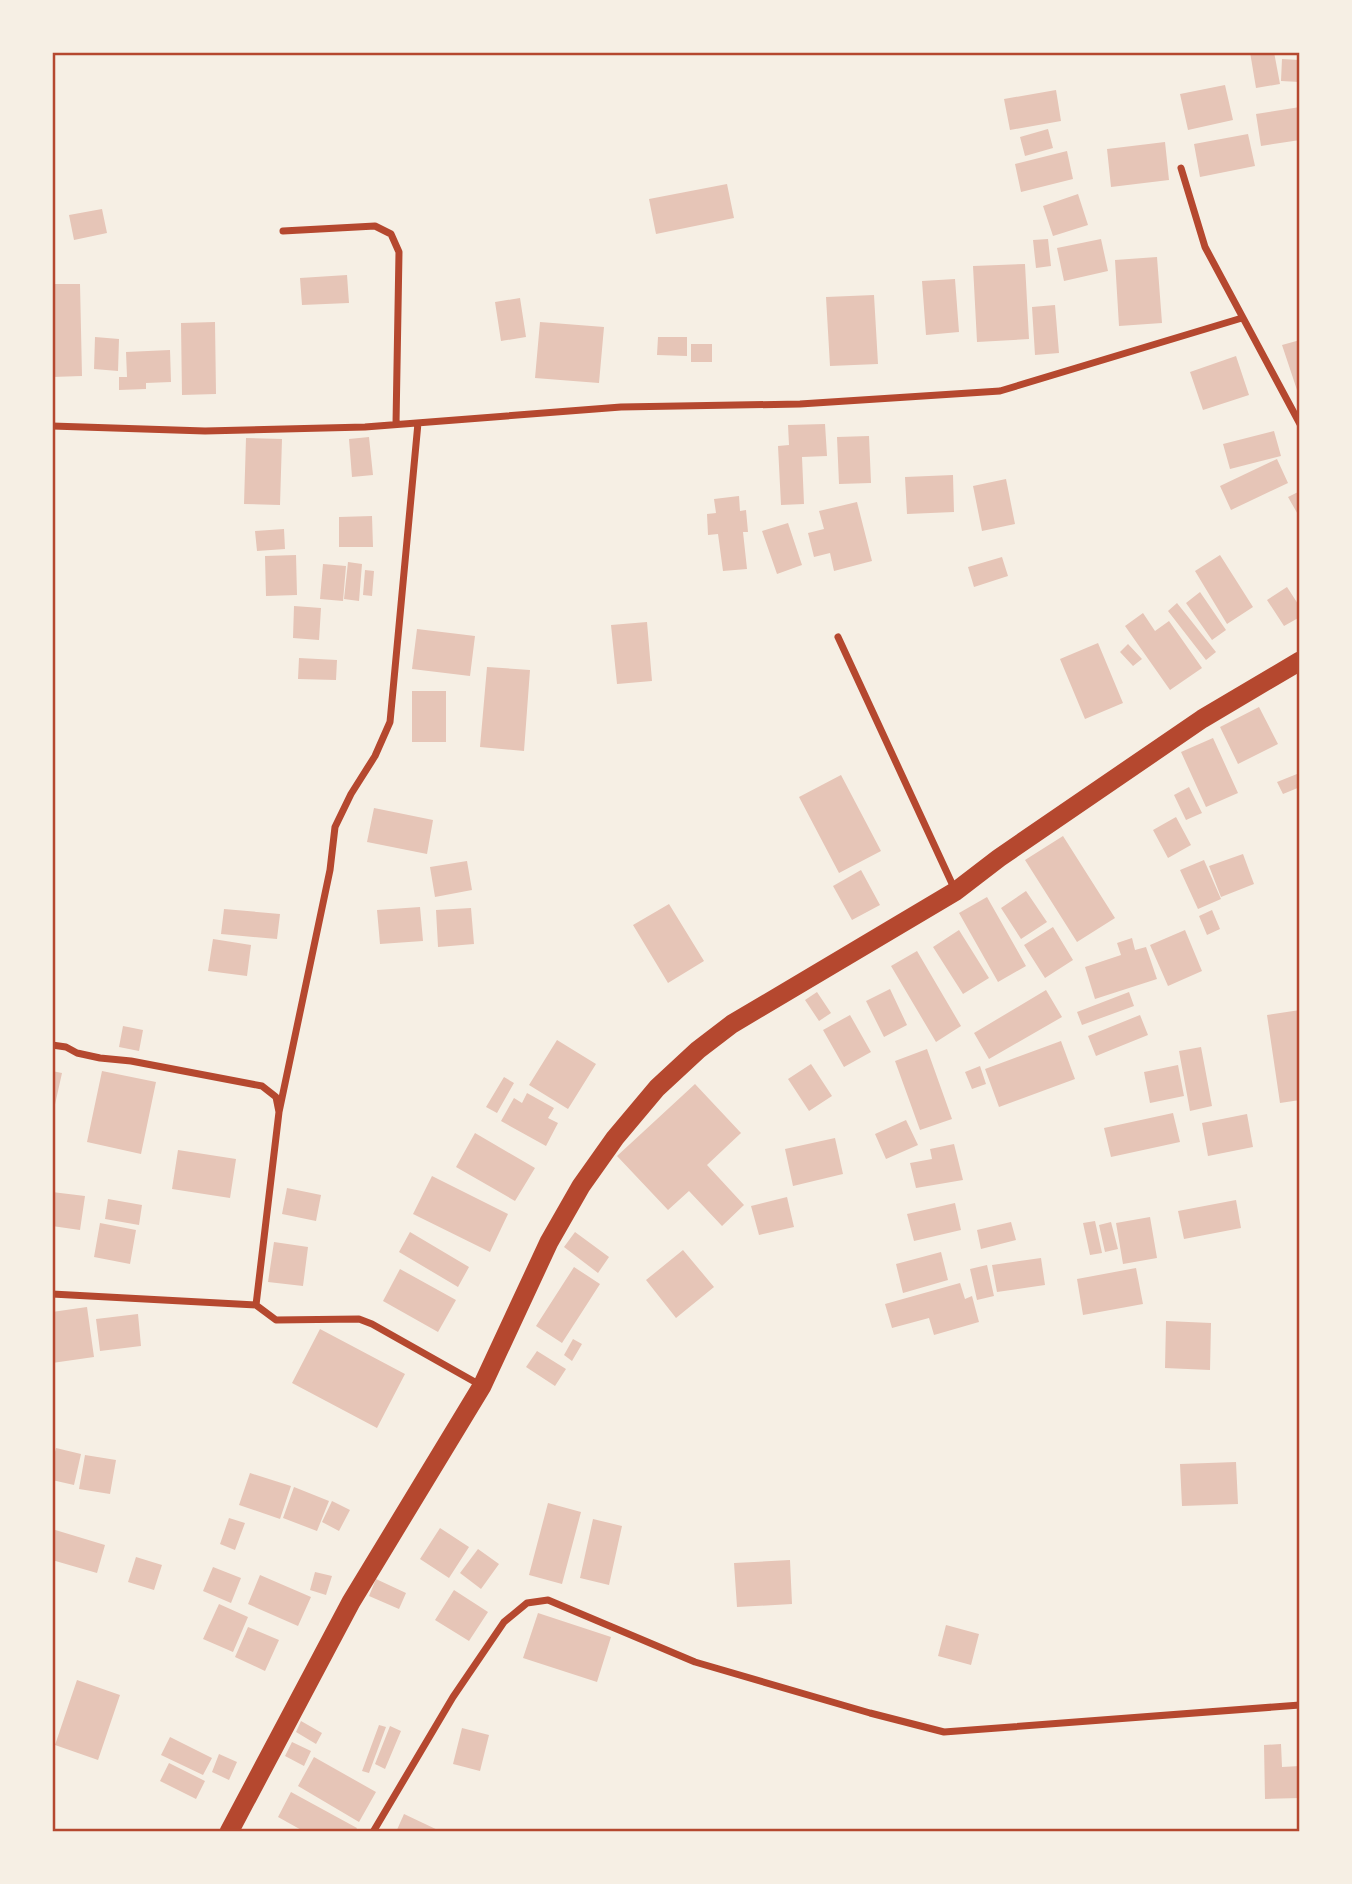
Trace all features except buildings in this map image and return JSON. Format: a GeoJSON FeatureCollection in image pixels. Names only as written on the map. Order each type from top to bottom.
{"type":"FeatureCollection","features":[{"type":"Feature","properties":{"kind":"highway"},"geometry":{"type":"LineString","coordinates":[[229,1832],[351,1602],[482,1386],[549,1242],[580,1186],[657,1087],[732,1024],[956,891],[999,858],[1202,719],[1300,661]]}},
{"type":"Feature","properties":{"kind":"street"},"geometry":{"type":"LineString","coordinates":[[1181,168],[1205,247],[1300,424]]}},
{"type":"Feature","properties":{"kind":"street"},"geometry":{"type":"LineString","coordinates":[[283,231],[374,226],[391,234],[399,252],[396,424]]}},
{"type":"Feature","properties":{"kind":"street"},"geometry":{"type":"LineString","coordinates":[[52,426],[205,431],[396,424],[621,407],[800,404],[1000,391],[1242,318]]}},
{"type":"Feature","properties":{"kind":"street"},"geometry":{"type":"LineString","coordinates":[[256,1306],[279,1112],[330,870],[335,827],[351,794],[375,756],[390,722],[418,423]]}},
{"type":"Feature","properties":{"kind":"street"},"geometry":{"type":"LineString","coordinates":[[838,637],[956,891]]}},
{"type":"Feature","properties":{"kind":"street"},"geometry":{"type":"LineString","coordinates":[[52,1045],[100,1058],[131,1061],[262,1086],[276,1097],[279,1112]]}},
{"type":"Feature","properties":{"kind":"street"},"geometry":{"type":"LineString","coordinates":[[52,1294],[256,1306],[276,1320],[359,1319],[482,1386]]}},
{"type":"Feature","properties":{"kind":"street"},"geometry":{"type":"LineString","coordinates":[[373,1832],[453,1696],[504,1622],[527,1603],[548,1600],[695,1662],[944,1732],[1300,1705]]}}]}
